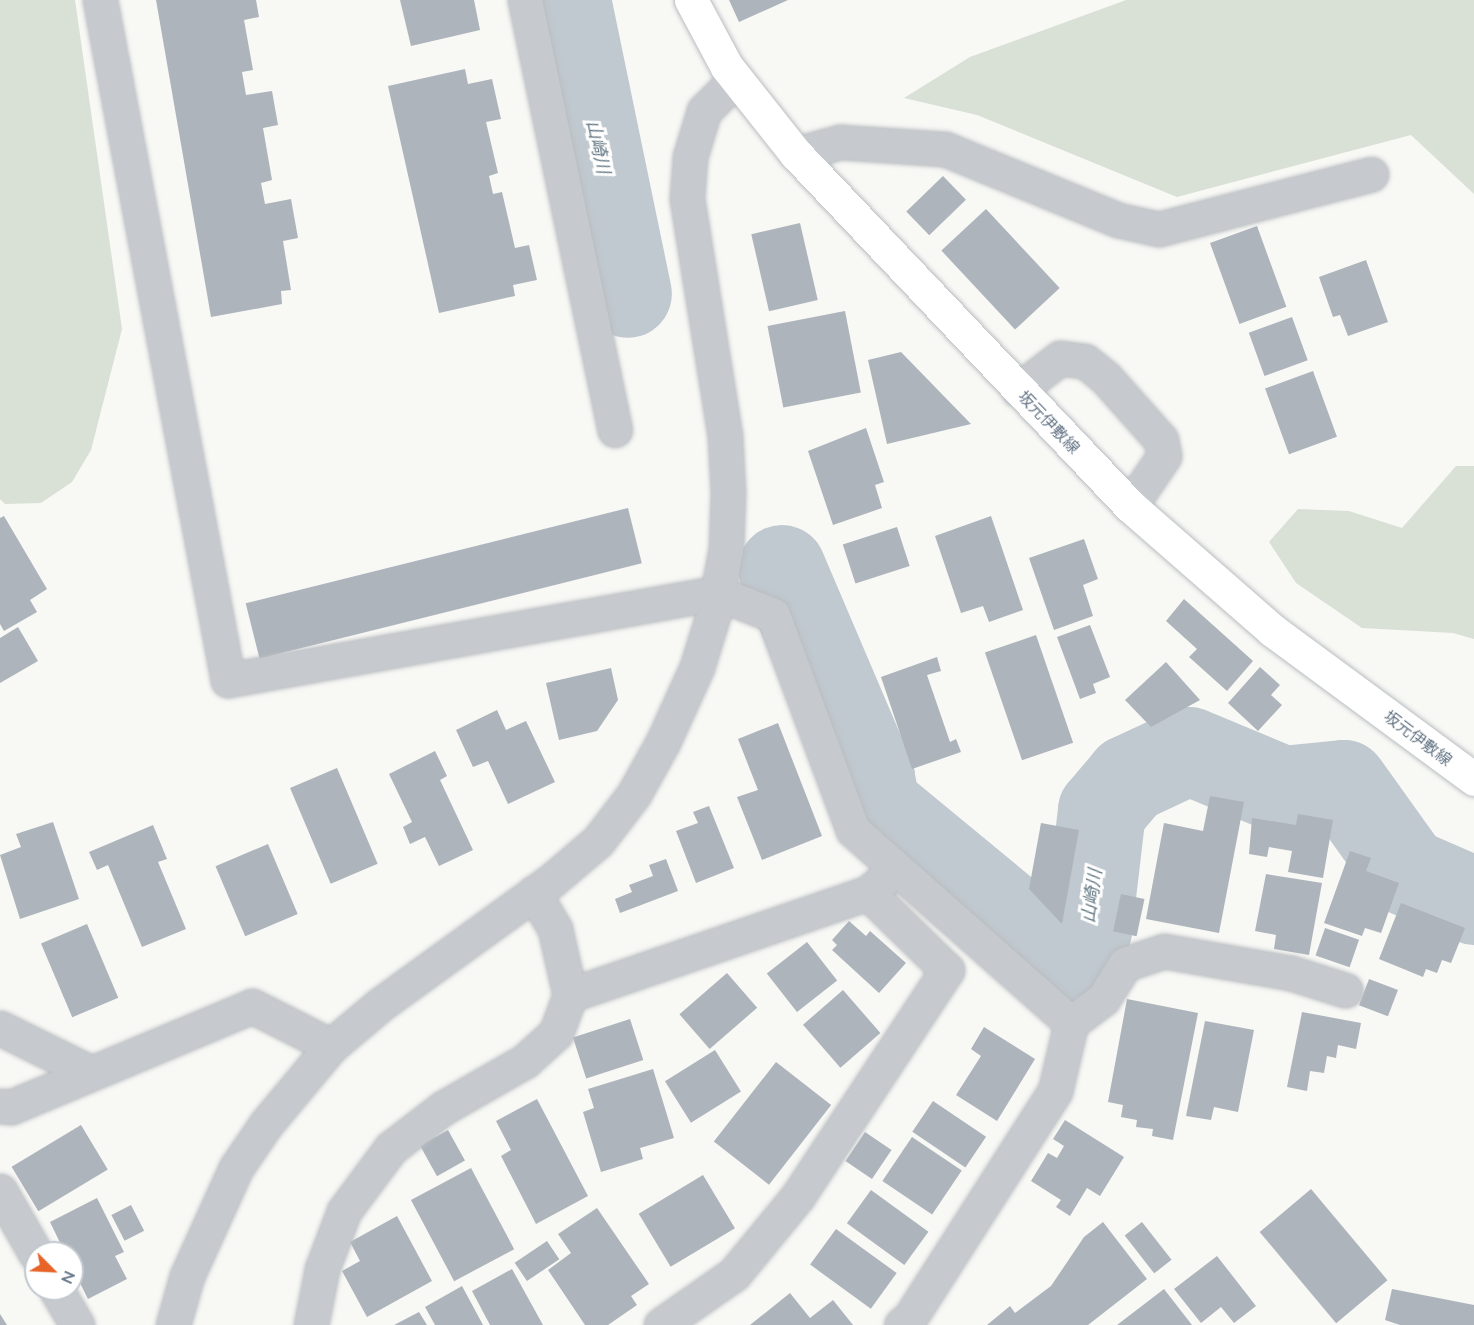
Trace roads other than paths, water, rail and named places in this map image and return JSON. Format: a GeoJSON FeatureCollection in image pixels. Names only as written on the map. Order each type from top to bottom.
{"type":"FeatureCollection","features":[{"type":"Feature","properties":{"kind":"main road","name":"坂元伊敷線"},"geometry":{"type":"LineString","coordinates":[[691,0],[736,79],[796,154],[1130,507],[1272,630],[1474,780]]}},
{"type":"Feature","properties":{"kind":"street"},"geometry":{"type":"LineString","coordinates":[[100,0],[228,680],[718,593],[773,615],[853,830],[1071,1023]]}},
{"type":"Feature","properties":{"kind":"street"},"geometry":{"type":"LineString","coordinates":[[525,0],[615,430]]}},
{"type":"Feature","properties":{"kind":"street"},"geometry":{"type":"LineString","coordinates":[[173,1325],[187,1276],[236,1168],[266,1124],[331,1046],[381,1004],[534,893],[598,841],[634,794],[663,741],[697,667],[718,593],[728,504],[725,436],[687,198],[690,157],[704,111],[736,79]]}},
{"type":"Feature","properties":{"kind":"street"},"geometry":{"type":"LineString","coordinates":[[796,154],[840,142],[945,149],[1118,220],[1159,229],[1371,174]]}},
{"type":"Feature","properties":{"kind":"street"},"geometry":{"type":"LineString","coordinates":[[1018,390],[1060,358],[1085,361],[1105,377],[1161,440],[1164,456],[1130,507]]}},
{"type":"Feature","properties":{"kind":"street"},"geometry":{"type":"LineString","coordinates":[[570,995],[868,893],[895,869]]}},
{"type":"Feature","properties":{"kind":"street"},"geometry":{"type":"LineString","coordinates":[[311,1325],[322,1269],[344,1211],[391,1148],[443,1108],[525,1061],[556,1033],[570,995],[555,929],[534,893]]}},
{"type":"Feature","properties":{"kind":"street"},"geometry":{"type":"LineString","coordinates":[[661,1325],[734,1274],[798,1196],[947,970],[868,893]]}},
{"type":"Feature","properties":{"kind":"street"},"geometry":{"type":"LineString","coordinates":[[908,1323],[1055,1091],[1071,1023],[1103,999],[1125,964],[1164,951],[1291,973],[1345,990]]}},
{"type":"Feature","properties":{"kind":"street"},"geometry":{"type":"LineString","coordinates":[[0,1106],[11,1107],[88,1072],[252,1006],[331,1046]]}},
{"type":"Feature","properties":{"kind":"street"},"geometry":{"type":"LineString","coordinates":[[0,1028],[88,1072]]}},
{"type":"Feature","properties":{"kind":"street"},"geometry":{"type":"LineString","coordinates":[[0,1191],[29,1241]]}},
{"type":"Feature","properties":{"kind":"street"},"geometry":{"type":"LineString","coordinates":[[63,1301],[77,1325]]}},
{"type":"Feature","properties":{"kind":"waterway","name":"山崎川"},"geometry":{"type":"LineString","coordinates":[[567,0],[628,294]]}},
{"type":"Feature","properties":{"kind":"waterway","name":"山崎川"},"geometry":{"type":"LineString","coordinates":[[782,569],[871,778],[876,806],[1065,962],[1088,930],[1102,811],[1129,779],[1189,751],[1283,790],[1344,784],[1407,872],[1474,901]]}}]}
